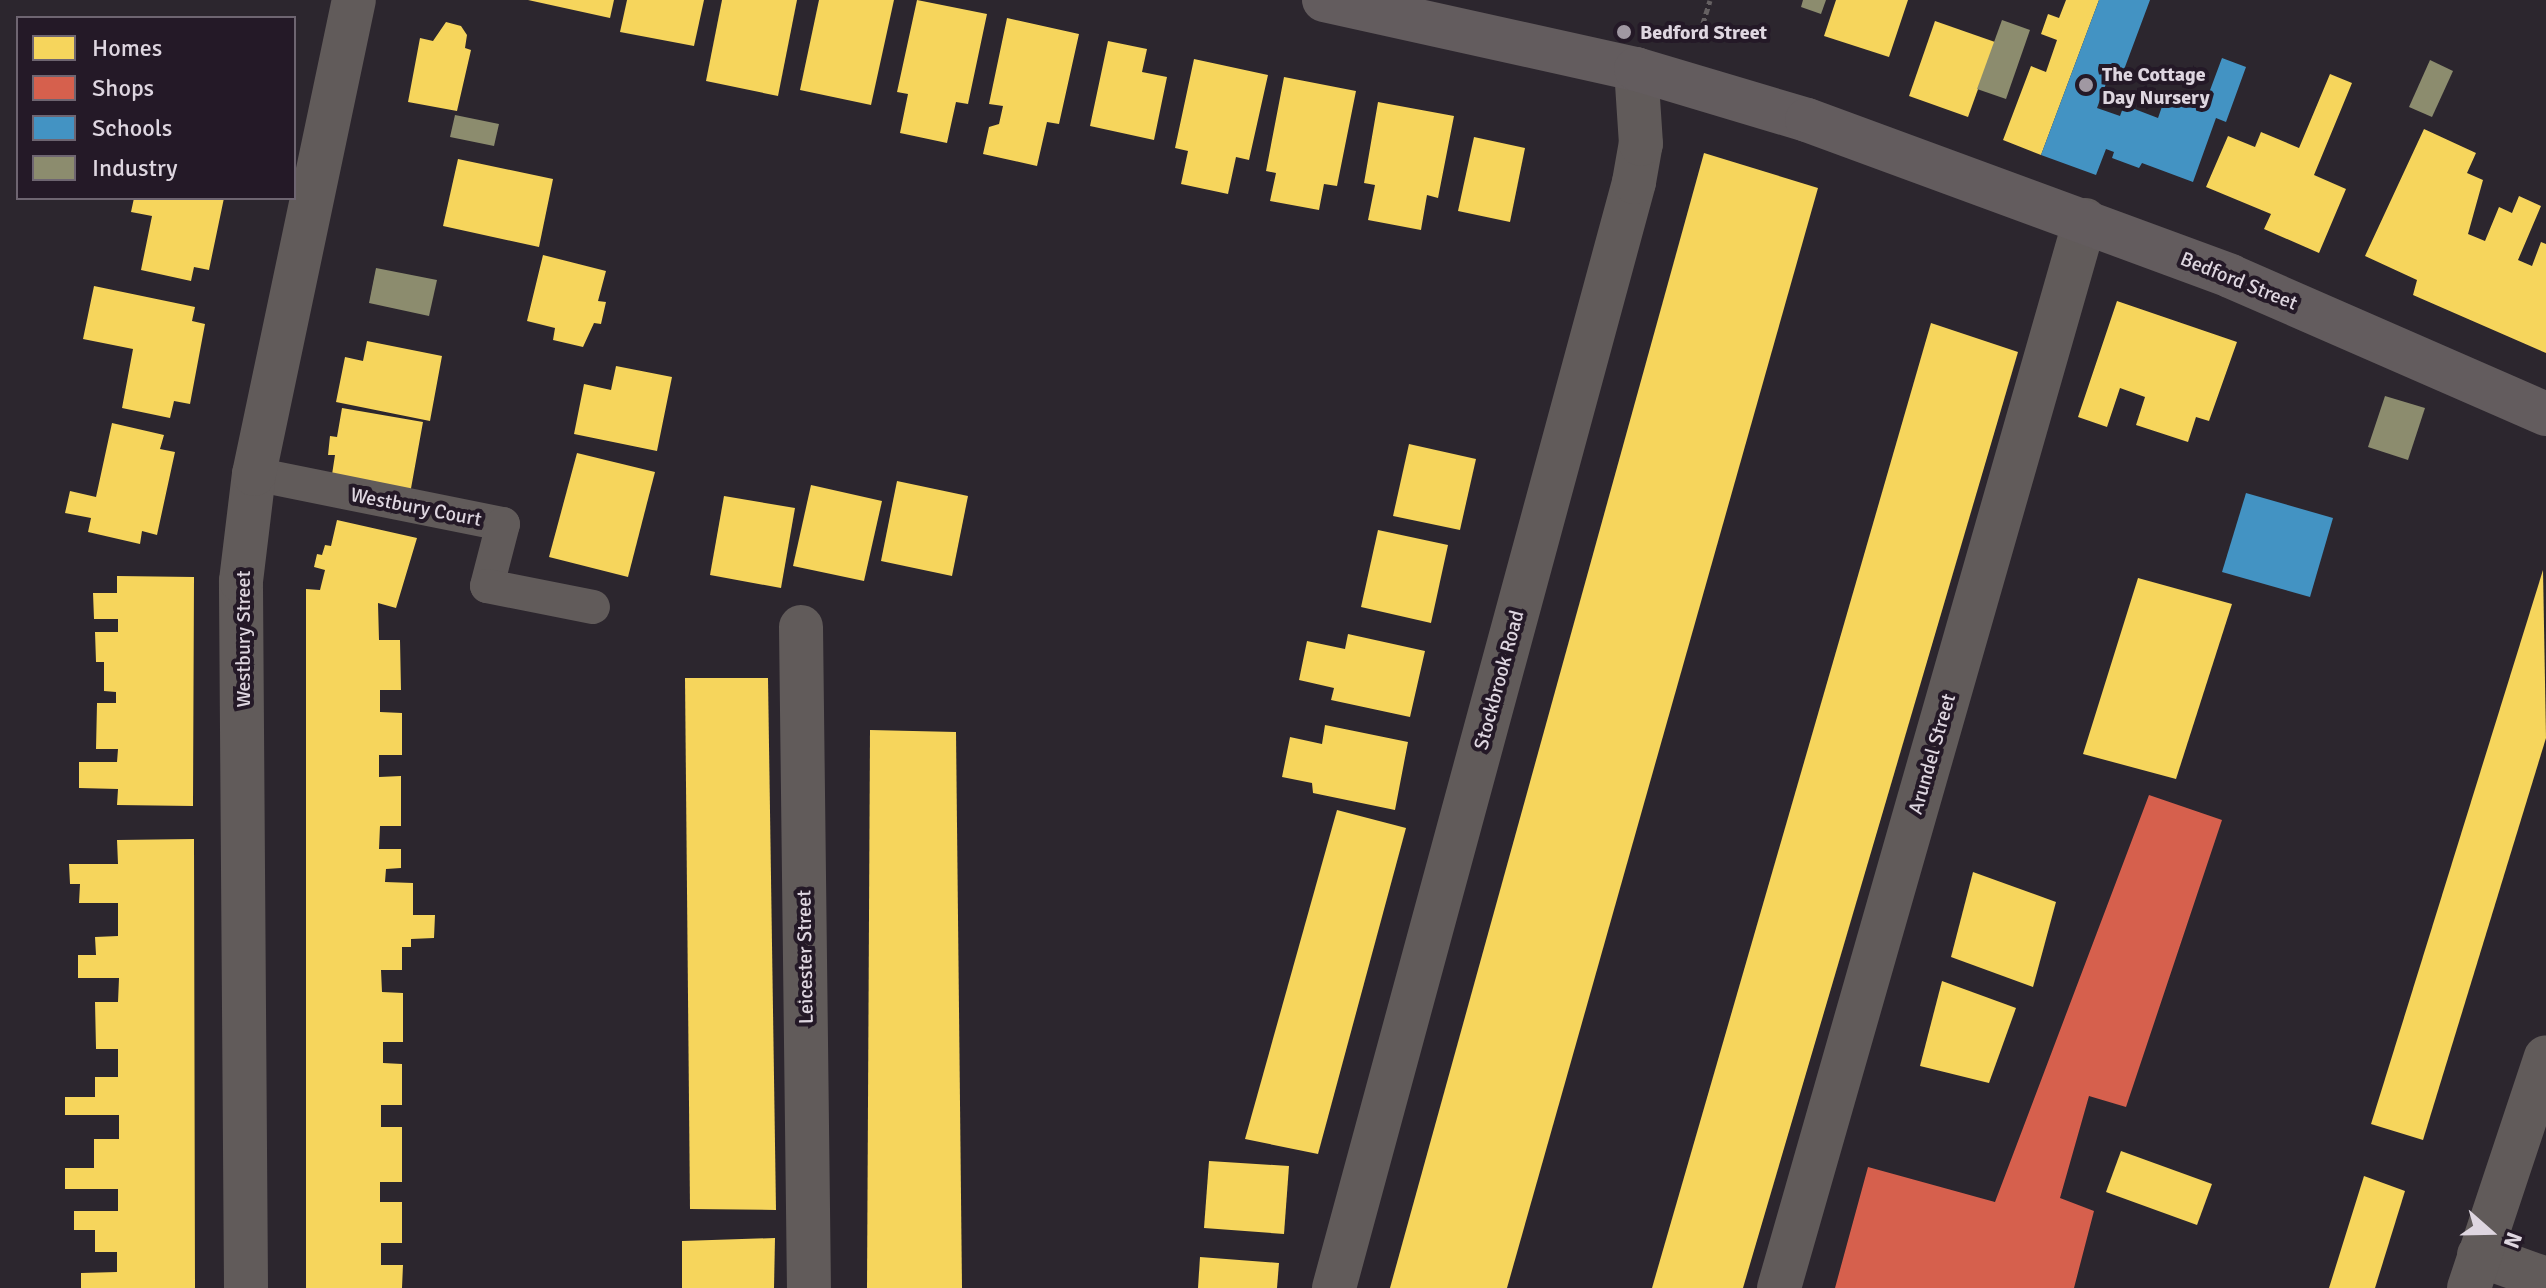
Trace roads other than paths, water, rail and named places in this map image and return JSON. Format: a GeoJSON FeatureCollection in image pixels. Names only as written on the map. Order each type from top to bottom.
{"type":"FeatureCollection","features":[{"type":"Feature","properties":{"kind":"street","name":"Westbury Street"},"geometry":{"type":"LineString","coordinates":[[246,1288],[241,581],[254,474],[354,0]]}},
{"type":"Feature","properties":{"kind":"street","name":"Bedford Street"},"geometry":{"type":"LineString","coordinates":[[1324,0],[1636,69],[1807,120],[2085,220],[2358,330],[2546,414]]}},
{"type":"Feature","properties":{"kind":"street","name":"Stockbrook Road"},"geometry":{"type":"LineString","coordinates":[[1334,1288],[1634,182],[1641,144],[1636,69]]}},
{"type":"Feature","properties":{"kind":"street","name":"Arundel Street"},"geometry":{"type":"LineString","coordinates":[[1779,1288],[2085,220]]}},
{"type":"Feature","properties":{"kind":"street","name":"Leicester Street"},"geometry":{"type":"LineString","coordinates":[[801,627],[809,1288]]}},
{"type":"Feature","properties":{"kind":"street"},"geometry":{"type":"LineString","coordinates":[[2546,1057],[2474,1272],[2546,1279]]}},
{"type":"Feature","properties":{"kind":"lane","name":"Westbury Court"},"geometry":{"type":"LineString","coordinates":[[254,474],[503,524],[487,586],[593,607]]}},
{"type":"Feature","properties":{"kind":"place","name":"Bedford Street"},"geometry":{"type":"Point","coordinates":[1624,32]}},
{"type":"Feature","properties":{"kind":"place","name":"The Cottage Day Nursery"},"geometry":{"type":"Point","coordinates":[2086,85]}}]}
